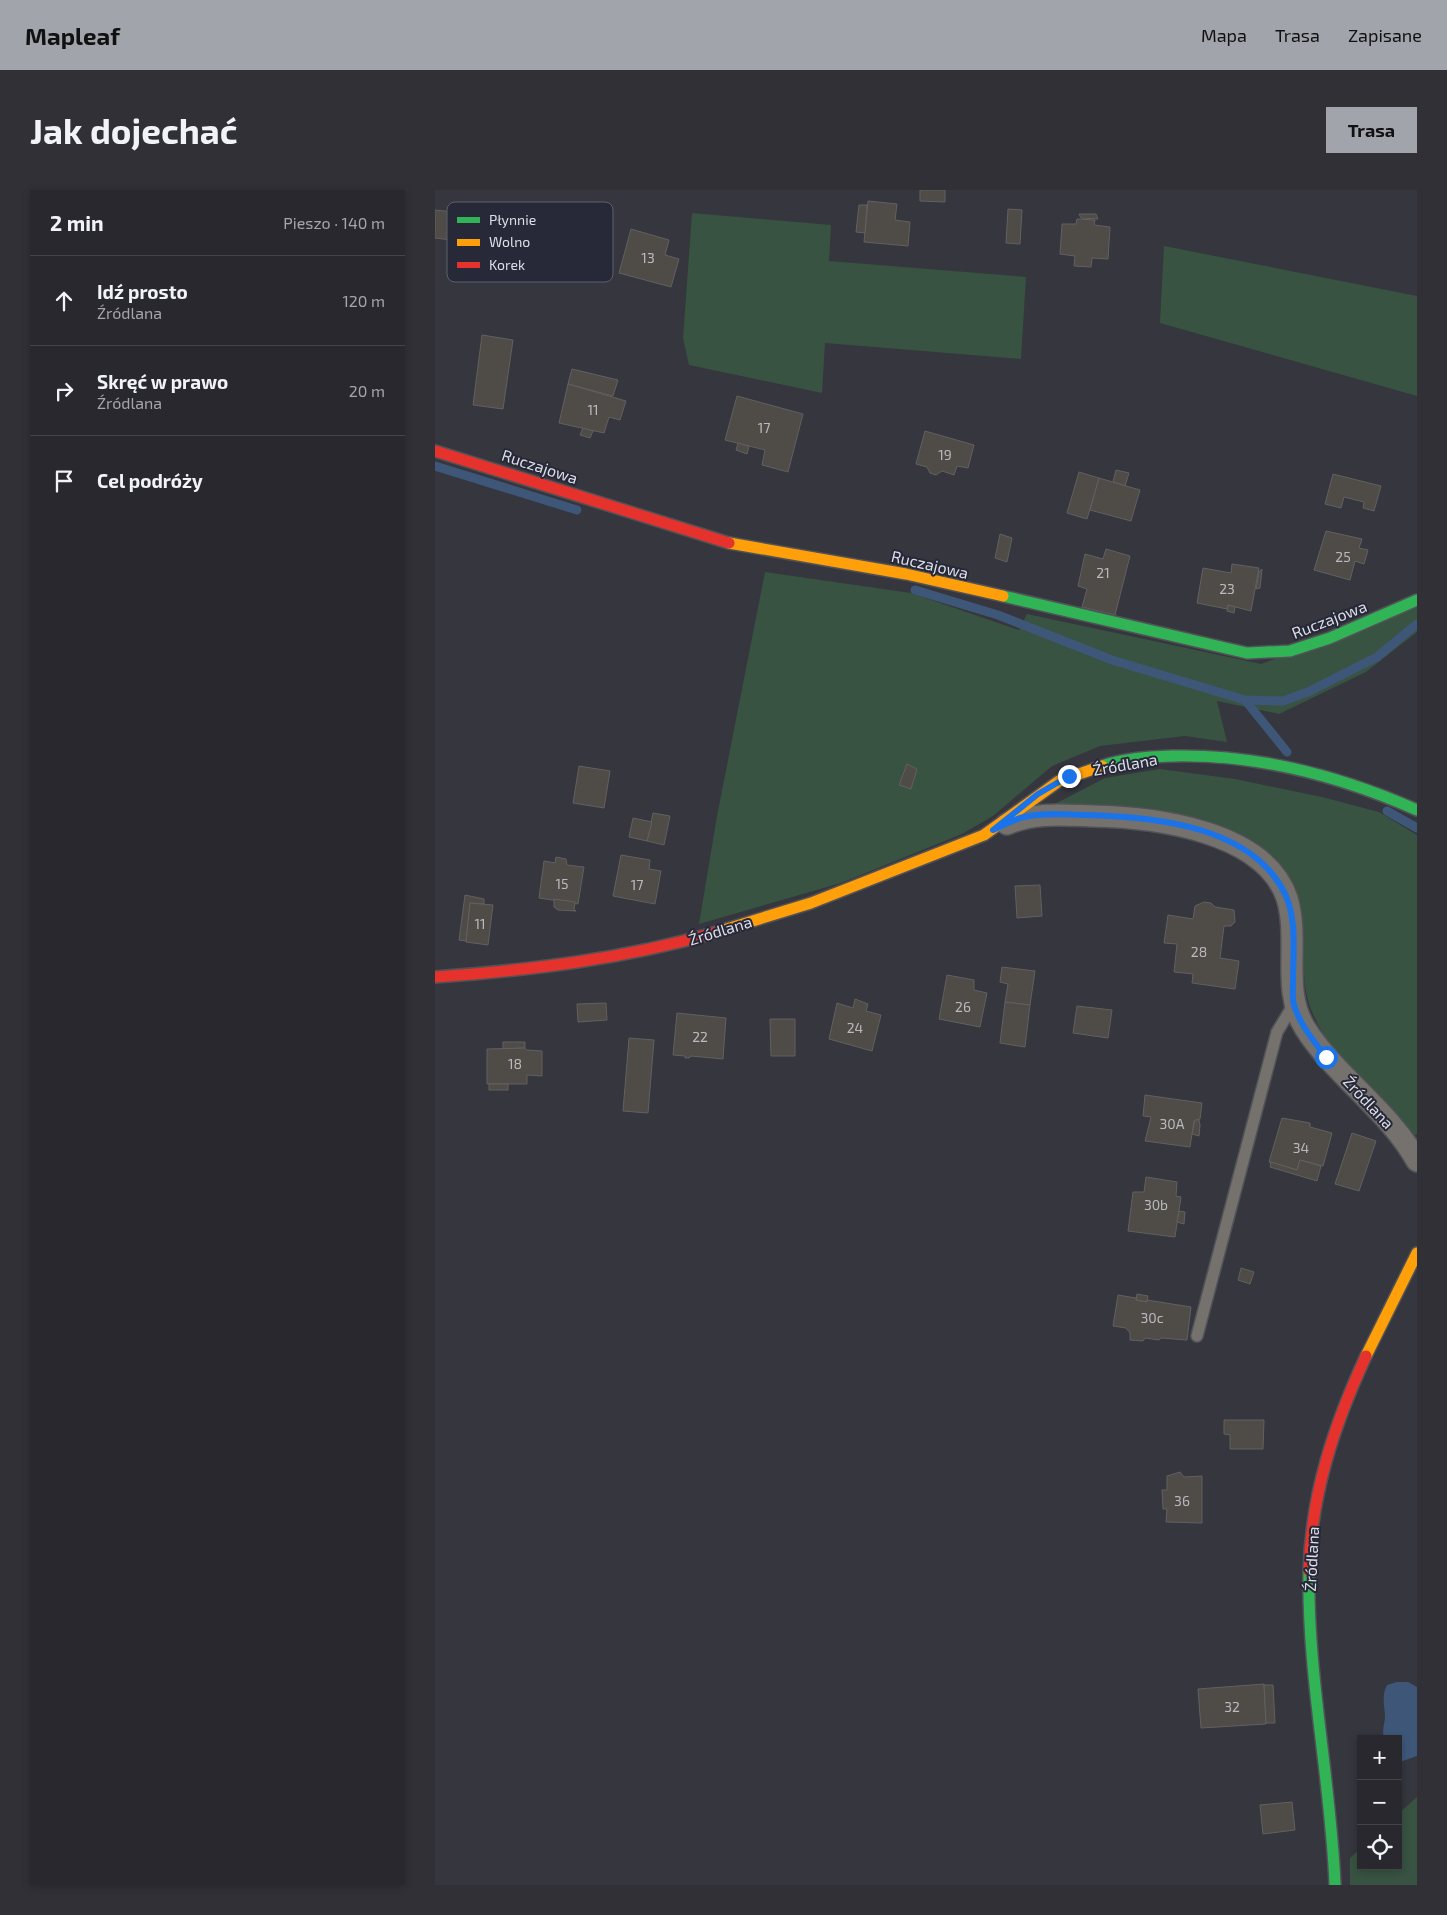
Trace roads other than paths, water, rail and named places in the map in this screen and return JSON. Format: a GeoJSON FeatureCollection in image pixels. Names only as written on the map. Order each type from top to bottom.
{"type":"FeatureCollection","features":[{"type":"Feature","properties":{"kind":"street","name":"Ruczajowa"},"geometry":{"type":"LineString","coordinates":[[435,451],[741,547],[906,574],[1247,653],[1291,651],[1330,638],[1417,600]]}},
{"type":"Feature","properties":{"kind":"street","name":"Źródlana"},"geometry":{"type":"LineString","coordinates":[[993,830],[1038,794],[1069,776],[1105,764],[1151,756],[1201,757],[1266,763],[1340,778],[1387,795],[1417,810]]}},
{"type":"Feature","properties":{"kind":"street","name":"Źródlana"},"geometry":{"type":"LineString","coordinates":[[435,976],[557,967],[634,954],[693,939],[833,895],[1024,817],[1059,815],[1133,817],[1189,826],[1228,841],[1256,857],[1272,875],[1286,897],[1292,921],[1294,1004],[1304,1027],[1326,1057],[1392,1127],[1417,1161]]}},
{"type":"Feature","properties":{"kind":"street","name":"Źródlana"},"geometry":{"type":"LineString","coordinates":[[1335,1885],[1334,1841],[1309,1616],[1309,1557],[1315,1506],[1323,1469],[1339,1420],[1417,1253]]}},
{"type":"Feature","properties":{"kind":"lane"},"geometry":{"type":"LineString","coordinates":[[1197,1336],[1277,1032],[1294,1004]]}},
{"type":"Feature","properties":{"kind":"water"},"geometry":{"type":"Polygon","coordinates":[[[1397,1682],[1408,1682],[1417,1687],[1417,1756],[1402,1761],[1402,1735],[1383,1735],[1384,1697],[1387,1685],[1397,1682]]]}},
{"type":"Feature","properties":{"kind":"waterway"},"geometry":{"type":"LineString","coordinates":[[435,466],[577,510]]}},
{"type":"Feature","properties":{"kind":"waterway"},"geometry":{"type":"LineString","coordinates":[[915,590],[998,615],[1112,660],[1245,700],[1283,701],[1308,692],[1377,657],[1417,624]]}},
{"type":"Feature","properties":{"kind":"waterway"},"geometry":{"type":"LineString","coordinates":[[1245,700],[1287,752]]}},
{"type":"Feature","properties":{"kind":"waterway"},"geometry":{"type":"LineString","coordinates":[[1387,811],[1417,828]]}}]}
